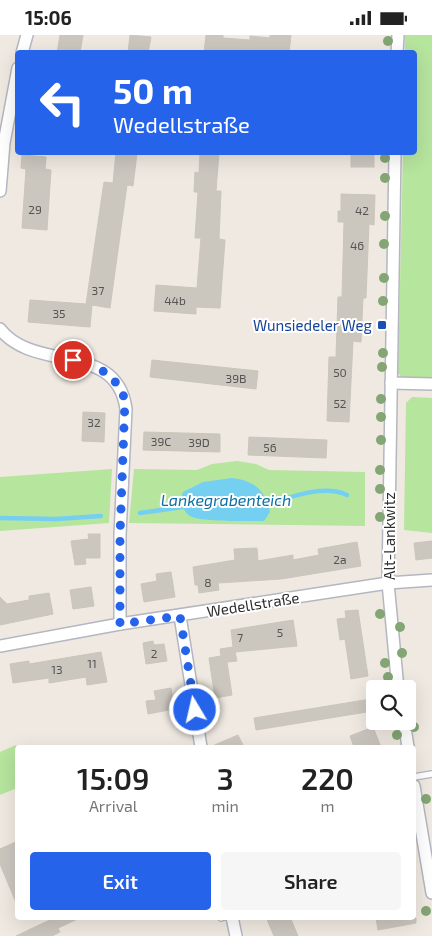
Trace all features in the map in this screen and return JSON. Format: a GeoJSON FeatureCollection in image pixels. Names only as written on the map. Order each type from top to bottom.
{"type":"FeatureCollection","features":[{"type":"Feature","properties":{"kind":"street"},"geometry":{"type":"LineString","coordinates":[[23,50],[27,35]]}},
{"type":"Feature","properties":{"kind":"street"},"geometry":{"type":"LineString","coordinates":[[398,35],[398,50]]}},
{"type":"Feature","properties":{"kind":"street"},"geometry":{"type":"LineString","coordinates":[[0,191],[4,143],[15,84]]}},
{"type":"Feature","properties":{"kind":"street","name":"Alt-Lankwitz"},"geometry":{"type":"LineString","coordinates":[[396,155],[388,583],[397,680]]}},
{"type":"Feature","properties":{"kind":"street"},"geometry":{"type":"LineString","coordinates":[[0,329],[12,341],[27,349],[88,364],[104,370],[117,382],[122,391],[126,409],[120,535],[120,624]]}},
{"type":"Feature","properties":{"kind":"street"},"geometry":{"type":"LineString","coordinates":[[391,383],[432,384]]}},
{"type":"Feature","properties":{"kind":"street"},"geometry":{"type":"LineString","coordinates":[[388,583],[432,580]]}},
{"type":"Feature","properties":{"kind":"street","name":"Wedellstraße"},"geometry":{"type":"LineString","coordinates":[[0,646],[120,624],[388,583]]}},
{"type":"Feature","properties":{"kind":"street"},"geometry":{"type":"LineString","coordinates":[[180,616],[201,745]]}},
{"type":"Feature","properties":{"kind":"street"},"geometry":{"type":"LineString","coordinates":[[405,730],[408,745]]}},
{"type":"Feature","properties":{"kind":"street"},"geometry":{"type":"LineString","coordinates":[[416,798],[432,893]]}},
{"type":"Feature","properties":{"kind":"street"},"geometry":{"type":"LineString","coordinates":[[227,920],[236,936]]}},
{"type":"Feature","properties":{"kind":"lane"},"geometry":{"type":"LineString","coordinates":[[416,777],[432,774]]}},
{"type":"Feature","properties":{"kind":"green space"},"geometry":{"type":"Polygon","coordinates":[[[405,35],[432,35],[432,377],[401,377],[398,373],[403,155],[417,155],[417,50],[405,50],[405,35]]]}},
{"type":"Feature","properties":{"kind":"green space"},"geometry":{"type":"Polygon","coordinates":[[[412,397],[432,398],[432,533],[404,530],[406,403],[412,397]]]}},
{"type":"Feature","properties":{"kind":"green space"},"geometry":{"type":"Polygon","coordinates":[[[237,461],[256,464],[269,470],[365,472],[365,526],[129,523],[134,469],[197,470],[212,464],[237,461]]]}},
{"type":"Feature","properties":{"kind":"green space"},"geometry":{"type":"Polygon","coordinates":[[[112,469],[109,523],[0,531],[0,477],[112,469]]]}},
{"type":"Feature","properties":{"kind":"green space"},"geometry":{"type":"Polygon","coordinates":[[[15,745],[15,789],[0,795],[0,752],[15,745]]]}},
{"type":"Feature","properties":{"kind":"water","name":"Lankegrabenteich"},"geometry":{"type":"Polygon","coordinates":[[[232,478],[247,481],[262,492],[270,512],[264,521],[226,521],[195,518],[190,516],[183,508],[183,492],[203,482],[232,478]]]}},
{"type":"Feature","properties":{"kind":"building"},"geometry":{"type":"Polygon","coordinates":[[[60,35],[83,35],[80,50],[58,50],[60,35]]]}},
{"type":"Feature","properties":{"kind":"building"},"geometry":{"type":"Polygon","coordinates":[[[130,35],[151,37],[149,50],[128,50],[130,35]]]}},
{"type":"Feature","properties":{"kind":"building"},"geometry":{"type":"Polygon","coordinates":[[[206,35],[223,35],[223,38],[250,40],[250,36],[270,38],[270,35],[291,35],[289,50],[204,50],[206,35]]]}},
{"type":"Feature","properties":{"kind":"building"},"geometry":{"type":"Polygon","coordinates":[[[22,155],[46,157],[45,169],[51,170],[47,230],[22,228],[26,169],[21,168],[22,155]]]}},
{"type":"Feature","properties":{"kind":"building"},"geometry":{"type":"Polygon","coordinates":[[[116,155],[137,155],[133,186],[127,185],[110,308],[92,305],[90,327],[28,322],[30,300],[86,304],[104,182],[113,183],[116,155]]]}},
{"type":"Feature","properties":{"kind":"building"},"geometry":{"type":"Polygon","coordinates":[[[200,155],[219,155],[216,191],[221,191],[219,239],[225,240],[220,308],[196,307],[196,314],[154,311],[156,285],[197,288],[201,238],[195,238],[198,192],[194,192],[195,172],[199,173],[200,155]]]}},
{"type":"Feature","properties":{"kind":"building"},"geometry":{"type":"Polygon","coordinates":[[[351,155],[374,155],[374,167],[351,167],[351,155]]]}},
{"type":"Feature","properties":{"kind":"building"},"geometry":{"type":"Polygon","coordinates":[[[341,194],[375,195],[374,225],[369,224],[366,298],[363,298],[361,342],[353,341],[349,422],[327,421],[329,357],[336,357],[338,297],[342,297],[344,222],[338,222],[338,211],[341,211],[341,194]]]}},
{"type":"Feature","properties":{"kind":"building"},"geometry":{"type":"Polygon","coordinates":[[[152,360],[258,371],[256,389],[150,377],[152,360]]]}},
{"type":"Feature","properties":{"kind":"building"},"geometry":{"type":"Polygon","coordinates":[[[83,412],[105,413],[104,442],[82,441],[83,412]]]}},
{"type":"Feature","properties":{"kind":"building"},"geometry":{"type":"Polygon","coordinates":[[[144,432],[220,434],[220,452],[143,450],[144,432]]]}},
{"type":"Feature","properties":{"kind":"building"},"geometry":{"type":"Polygon","coordinates":[[[249,437],[327,440],[326,458],[248,455],[249,437]]]}},
{"type":"Feature","properties":{"kind":"building"},"geometry":{"type":"Polygon","coordinates":[[[88,534],[100,534],[100,558],[85,558],[86,564],[75,565],[71,541],[89,539],[88,534]]]}},
{"type":"Feature","properties":{"kind":"building"},"geometry":{"type":"Polygon","coordinates":[[[432,541],[432,558],[416,560],[414,543],[432,541]]]}},
{"type":"Feature","properties":{"kind":"building"},"geometry":{"type":"Polygon","coordinates":[[[357,542],[361,566],[281,579],[218,583],[219,590],[199,593],[198,585],[195,585],[193,567],[235,560],[234,549],[257,548],[258,561],[293,555],[293,560],[319,555],[318,549],[357,542]]]}},
{"type":"Feature","properties":{"kind":"building"},"geometry":{"type":"Polygon","coordinates":[[[171,572],[175,597],[144,602],[141,584],[157,581],[156,574],[171,572]]]}},
{"type":"Feature","properties":{"kind":"building"},"geometry":{"type":"Polygon","coordinates":[[[91,587],[94,606],[73,609],[70,590],[91,587]]]}},
{"type":"Feature","properties":{"kind":"building"},"geometry":{"type":"Polygon","coordinates":[[[49,593],[53,614],[0,625],[0,597],[7,604],[29,600],[29,596],[49,593]]]}},
{"type":"Feature","properties":{"kind":"building"},"geometry":{"type":"Polygon","coordinates":[[[358,610],[368,676],[351,679],[345,639],[340,640],[337,619],[346,618],[345,611],[358,610]]]}},
{"type":"Feature","properties":{"kind":"building"},"geometry":{"type":"Polygon","coordinates":[[[293,620],[297,646],[235,652],[237,661],[227,662],[232,695],[215,698],[209,658],[221,656],[220,649],[233,647],[231,630],[293,620]]]}},
{"type":"Feature","properties":{"kind":"building"},"geometry":{"type":"Polygon","coordinates":[[[153,641],[154,645],[164,644],[167,661],[146,664],[143,643],[153,641]]]}},
{"type":"Feature","properties":{"kind":"building"},"geometry":{"type":"Polygon","coordinates":[[[101,652],[107,682],[87,685],[86,677],[49,683],[49,678],[13,683],[10,664],[29,661],[29,664],[101,652]]]}},
{"type":"Feature","properties":{"kind":"building"},"geometry":{"type":"Polygon","coordinates":[[[171,688],[174,709],[148,714],[146,701],[156,700],[154,691],[171,688]]]}},
{"type":"Feature","properties":{"kind":"building"},"geometry":{"type":"Polygon","coordinates":[[[366,700],[366,712],[256,730],[254,718],[366,700]]]}},
{"type":"Feature","properties":{"kind":"building"},"geometry":{"type":"Polygon","coordinates":[[[366,730],[374,730],[380,745],[353,745],[350,736],[366,730]]]}},
{"type":"Feature","properties":{"kind":"building"},"geometry":{"type":"Polygon","coordinates":[[[238,735],[243,745],[215,745],[238,735]]]}},
{"type":"Feature","properties":{"kind":"building"},"geometry":{"type":"Polygon","coordinates":[[[15,842],[15,900],[0,864],[0,849],[15,842]]]}},
{"type":"Feature","properties":{"kind":"building"},"geometry":{"type":"Polygon","coordinates":[[[50,920],[75,920],[58,928],[60,932],[52,936],[16,936],[50,920]]]}},
{"type":"Feature","properties":{"kind":"building"},"geometry":{"type":"Polygon","coordinates":[[[267,920],[291,920],[298,936],[274,936],[267,920]]]}},
{"type":"Feature","properties":{"kind":"building"},"geometry":{"type":"Polygon","coordinates":[[[376,920],[416,920],[416,923],[378,930],[376,920]]]}},
{"type":"Feature","properties":{"kind":"waterway"},"geometry":{"type":"LineString","coordinates":[[268,504],[318,491],[338,492],[347,495]]}},
{"type":"Feature","properties":{"kind":"waterway"},"geometry":{"type":"LineString","coordinates":[[140,513],[183,507]]}},
{"type":"Feature","properties":{"kind":"waterway"},"geometry":{"type":"LineString","coordinates":[[0,518],[56,519],[101,516]]}},
{"type":"Feature","properties":{"kind":"place","name":"Wunsiedeler Weg"},"geometry":{"type":"Point","coordinates":[382,325]}},
{"type":"Feature","properties":{"kind":"route"},"geometry":{"type":"LineString","coordinates":[[73,360],[96,366],[108,373],[117,382],[125,400],[120,535],[120,624],[180,616],[195,710]]}}]}
